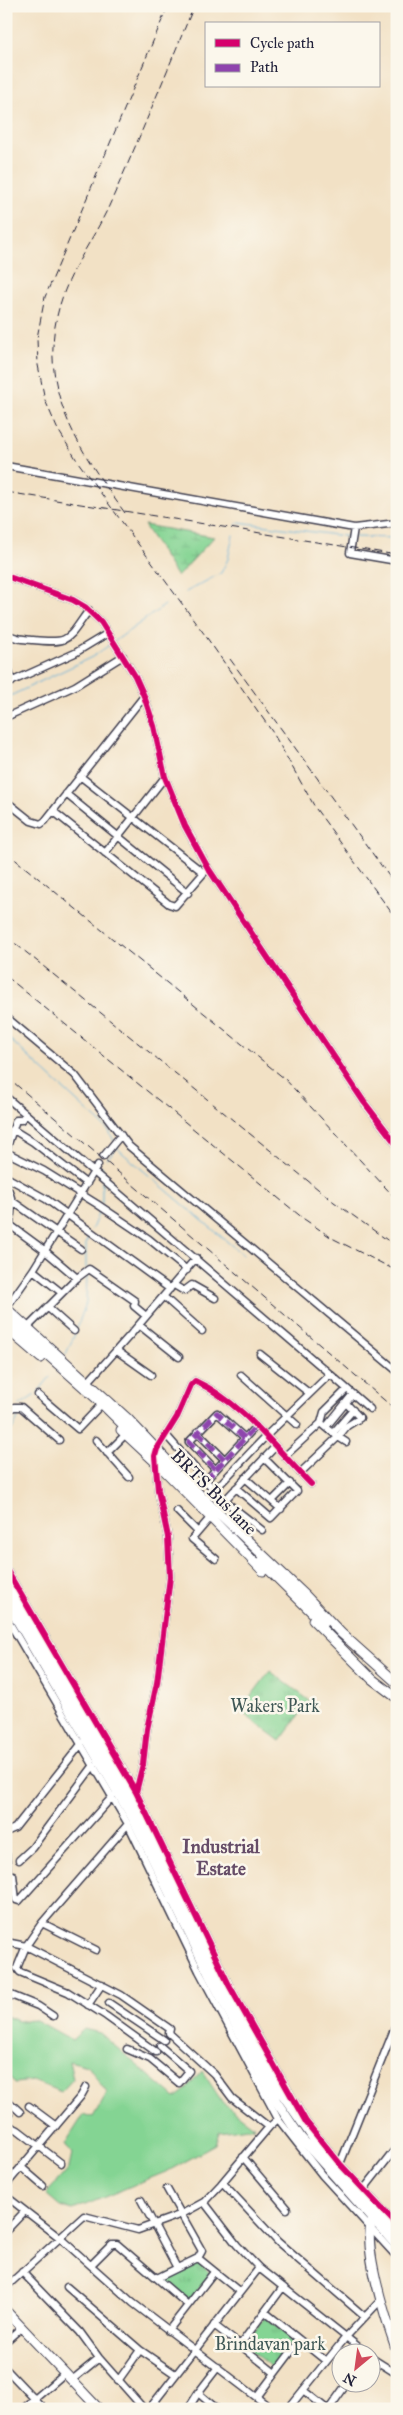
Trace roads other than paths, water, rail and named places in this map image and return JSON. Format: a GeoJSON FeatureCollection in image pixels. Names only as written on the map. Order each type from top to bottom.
{"type":"FeatureCollection","features":[{"type":"Feature","properties":{"kind":"main road"},"geometry":{"type":"LineString","coordinates":[[6,1308],[88,1382],[210,1518],[372,1679],[397,1698]]}},
{"type":"Feature","properties":{"kind":"main road","name":"BRTS Bus lane"},"geometry":{"type":"LineString","coordinates":[[6,1318],[97,1399],[292,1593],[397,1690]]}},
{"type":"Feature","properties":{"kind":"main road"},"geometry":{"type":"LineString","coordinates":[[6,1328],[98,1408],[125,1435],[156,1456],[205,1500],[306,1596],[341,1633],[397,1683]]}},
{"type":"Feature","properties":{"kind":"main road"},"geometry":{"type":"LineString","coordinates":[[6,1585],[134,1820],[208,1972],[276,2101],[300,2138],[376,2218],[397,2246]]}},
{"type":"Feature","properties":{"kind":"main road"},"geometry":{"type":"LineString","coordinates":[[6,1600],[44,1657]]}},
{"type":"Feature","properties":{"kind":"main road"},"geometry":{"type":"LineString","coordinates":[[376,2218],[397,2233]]}},
{"type":"Feature","properties":{"kind":"main road"},"geometry":{"type":"LineString","coordinates":[[376,2218],[370,2244],[379,2302],[397,2351]]}},
{"type":"Feature","properties":{"kind":"main road"},"geometry":{"type":"LineString","coordinates":[[6,2310],[99,2409]]}},
{"type":"Feature","properties":{"kind":"street"},"geometry":{"type":"LineString","coordinates":[[6,466],[354,528],[397,523]]}},
{"type":"Feature","properties":{"kind":"street"},"geometry":{"type":"LineString","coordinates":[[354,528],[350,553],[397,561]]}},
{"type":"Feature","properties":{"kind":"street"},"geometry":{"type":"LineString","coordinates":[[6,576],[58,594],[89,610],[109,634],[144,696],[154,726],[165,777],[206,871],[364,1102],[397,1145]]}},
{"type":"Feature","properties":{"kind":"street"},"geometry":{"type":"LineString","coordinates":[[6,633],[18,638],[62,642],[70,636],[89,610]]}},
{"type":"Feature","properties":{"kind":"street"},"geometry":{"type":"LineString","coordinates":[[6,660],[9,683],[75,653],[109,634]]}},
{"type":"Feature","properties":{"kind":"street"},"geometry":{"type":"LineString","coordinates":[[6,717],[75,686],[123,656]]}},
{"type":"Feature","properties":{"kind":"street"},"geometry":{"type":"LineString","coordinates":[[6,801],[36,823],[45,821],[144,696]]}},
{"type":"Feature","properties":{"kind":"street"},"geometry":{"type":"LineString","coordinates":[[80,776],[206,871]]}},
{"type":"Feature","properties":{"kind":"street"},"geometry":{"type":"LineString","coordinates":[[105,853],[165,777]]}},
{"type":"Feature","properties":{"kind":"street"},"geometry":{"type":"LineString","coordinates":[[66,794],[119,835],[188,893]]}},
{"type":"Feature","properties":{"kind":"street"},"geometry":{"type":"LineString","coordinates":[[53,811],[169,904],[176,906],[206,871]]}},
{"type":"Feature","properties":{"kind":"street"},"geometry":{"type":"LineString","coordinates":[[6,1017],[75,1076],[117,1140],[129,1146],[397,1371]]}},
{"type":"Feature","properties":{"kind":"street"},"geometry":{"type":"LineString","coordinates":[[6,1097],[370,1409]]}},
{"type":"Feature","properties":{"kind":"street"},"geometry":{"type":"LineString","coordinates":[[26,1114],[21,1120],[16,1120],[6,1151],[80,1194],[149,1239],[187,1270]]}},
{"type":"Feature","properties":{"kind":"street"},"geometry":{"type":"LineString","coordinates":[[12,1129],[33,1142],[87,1184]]}},
{"type":"Feature","properties":{"kind":"street"},"geometry":{"type":"LineString","coordinates":[[103,1157],[117,1140]]}},
{"type":"Feature","properties":{"kind":"street"},"geometry":{"type":"LineString","coordinates":[[6,1308],[33,1270],[98,1165]]}},
{"type":"Feature","properties":{"kind":"street"},"geometry":{"type":"LineString","coordinates":[[6,1177],[67,1213],[172,1287],[184,1291],[192,1285],[215,1298]]}},
{"type":"Feature","properties":{"kind":"street"},"geometry":{"type":"LineString","coordinates":[[7,1190],[12,1202],[9,1223],[77,1278]]}},
{"type":"Feature","properties":{"kind":"street"},"geometry":{"type":"LineString","coordinates":[[12,1202],[82,1249]]}},
{"type":"Feature","properties":{"kind":"street"},"geometry":{"type":"LineString","coordinates":[[88,1382],[117,1351],[196,1258]]}},
{"type":"Feature","properties":{"kind":"street"},"geometry":{"type":"LineString","coordinates":[[33,1270],[62,1293]]}},
{"type":"Feature","properties":{"kind":"street"},"geometry":{"type":"LineString","coordinates":[[27,1328],[86,1270],[135,1301],[134,1306],[146,1316]]}},
{"type":"Feature","properties":{"kind":"street"},"geometry":{"type":"LineString","coordinates":[[164,1297],[202,1331]]}},
{"type":"Feature","properties":{"kind":"street"},"geometry":{"type":"LineString","coordinates":[[47,1307],[74,1331]]}},
{"type":"Feature","properties":{"kind":"street"},"geometry":{"type":"LineString","coordinates":[[139,1325],[179,1357]]}},
{"type":"Feature","properties":{"kind":"street"},"geometry":{"type":"LineString","coordinates":[[117,1351],[151,1375]]}},
{"type":"Feature","properties":{"kind":"street"},"geometry":{"type":"LineString","coordinates":[[260,1354],[309,1394]]}},
{"type":"Feature","properties":{"kind":"street"},"geometry":{"type":"LineString","coordinates":[[205,1500],[266,1436],[330,1374]]}},
{"type":"Feature","properties":{"kind":"street"},"geometry":{"type":"LineString","coordinates":[[241,1375],[297,1425]]}},
{"type":"Feature","properties":{"kind":"street"},"geometry":{"type":"LineString","coordinates":[[136,1792],[143,1764],[147,1728],[157,1683],[170,1577],[168,1537],[156,1456],[195,1381],[209,1388],[237,1408],[312,1484]]}},
{"type":"Feature","properties":{"kind":"street"},"geometry":{"type":"LineString","coordinates":[[346,1442],[323,1425],[322,1416],[347,1388]]}},
{"type":"Feature","properties":{"kind":"street"},"geometry":{"type":"LineString","coordinates":[[285,1456],[323,1425],[353,1394]]}},
{"type":"Feature","properties":{"kind":"street"},"geometry":{"type":"LineString","coordinates":[[38,1395],[78,1428],[98,1408]]}},
{"type":"Feature","properties":{"kind":"street"},"geometry":{"type":"LineString","coordinates":[[335,1435],[359,1419],[360,1416],[346,1403]]}},
{"type":"Feature","properties":{"kind":"street"},"geometry":{"type":"LineString","coordinates":[[6,1411],[19,1407],[59,1440]]}},
{"type":"Feature","properties":{"kind":"street"},"geometry":{"type":"LineString","coordinates":[[300,1473],[335,1435],[353,1410]]}},
{"type":"Feature","properties":{"kind":"street"},"geometry":{"type":"LineString","coordinates":[[215,1469],[189,1442],[197,1432],[217,1413],[245,1438]]}},
{"type":"Feature","properties":{"kind":"street"},"geometry":{"type":"LineString","coordinates":[[206,1480],[256,1426]]}},
{"type":"Feature","properties":{"kind":"street"},"geometry":{"type":"LineString","coordinates":[[197,1432],[224,1459]]}},
{"type":"Feature","properties":{"kind":"street"},"geometry":{"type":"LineString","coordinates":[[107,1453],[125,1435]]}},
{"type":"Feature","properties":{"kind":"street"},"geometry":{"type":"LineString","coordinates":[[166,1435],[213,1490],[262,1530]]}},
{"type":"Feature","properties":{"kind":"street"},"geometry":{"type":"LineString","coordinates":[[96,1440],[129,1477]]}},
{"type":"Feature","properties":{"kind":"street"},"geometry":{"type":"LineString","coordinates":[[225,1500],[275,1447]]}},
{"type":"Feature","properties":{"kind":"street"},"geometry":{"type":"LineString","coordinates":[[236,1488],[271,1518],[281,1509],[297,1491],[264,1458]]}},
{"type":"Feature","properties":{"kind":"street"},"geometry":{"type":"LineString","coordinates":[[245,1478],[281,1509]]}},
{"type":"Feature","properties":{"kind":"street"},"geometry":{"type":"LineString","coordinates":[[272,1501],[290,1483]]}},
{"type":"Feature","properties":{"kind":"street"},"geometry":{"type":"LineString","coordinates":[[177,1510],[198,1532]]}},
{"type":"Feature","properties":{"kind":"street"},"geometry":{"type":"LineString","coordinates":[[210,1518],[192,1540],[216,1559]]}},
{"type":"Feature","properties":{"kind":"street"},"geometry":{"type":"LineString","coordinates":[[6,1569],[136,1792],[229,1985],[306,2122],[340,2164],[364,2189],[376,2218],[397,2257]]}},
{"type":"Feature","properties":{"kind":"street"},"geometry":{"type":"LineString","coordinates":[[6,1617],[113,1796],[199,1971],[278,2119],[310,2161],[376,2218],[397,2225]]}},
{"type":"Feature","properties":{"kind":"street"},"geometry":{"type":"LineString","coordinates":[[6,1832],[15,1828],[82,1743]]}},
{"type":"Feature","properties":{"kind":"street"},"geometry":{"type":"LineString","coordinates":[[19,1860],[32,1848],[94,1765]]}},
{"type":"Feature","properties":{"kind":"street"},"geometry":{"type":"LineString","coordinates":[[13,1875],[16,1900],[19,1901],[113,1796]]}},
{"type":"Feature","properties":{"kind":"street"},"geometry":{"type":"LineString","coordinates":[[128,1824],[42,1923],[26,1946],[18,1970],[64,1990],[160,2046]]}},
{"type":"Feature","properties":{"kind":"street"},"geometry":{"type":"LineString","coordinates":[[6,1854],[10,1894],[6,1898]]}},
{"type":"Feature","properties":{"kind":"street"},"geometry":{"type":"LineString","coordinates":[[42,1923],[96,1950]]}},
{"type":"Feature","properties":{"kind":"street"},"geometry":{"type":"LineString","coordinates":[[6,1942],[26,1946],[102,1984],[143,2009],[170,2029],[150,2060]]}},
{"type":"Feature","properties":{"kind":"street"},"geometry":{"type":"LineString","coordinates":[[88,2004],[102,1984]]}},
{"type":"Feature","properties":{"kind":"street"},"geometry":{"type":"LineString","coordinates":[[6,1993],[38,2006],[53,2016]]}},
{"type":"Feature","properties":{"kind":"street"},"geometry":{"type":"LineString","coordinates":[[110,2003],[189,2073],[178,2084],[150,2060],[127,2049]]}},
{"type":"Feature","properties":{"kind":"street"},"geometry":{"type":"LineString","coordinates":[[340,2164],[397,2022]]}},
{"type":"Feature","properties":{"kind":"street"},"geometry":{"type":"LineString","coordinates":[[169,2033],[214,2074],[232,2098],[269,2127]]}},
{"type":"Feature","properties":{"kind":"street"},"geometry":{"type":"LineString","coordinates":[[6,2185],[81,2096],[86,2087]]}},
{"type":"Feature","properties":{"kind":"street"},"geometry":{"type":"LineString","coordinates":[[6,2099],[20,2112]]}},
{"type":"Feature","properties":{"kind":"street"},"geometry":{"type":"LineString","coordinates":[[29,2106],[56,2126]]}},
{"type":"Feature","properties":{"kind":"street"},"geometry":{"type":"LineString","coordinates":[[6,2287],[87,2215],[133,2230],[155,2225],[182,2214],[204,2202],[278,2119]]}},
{"type":"Feature","properties":{"kind":"street"},"geometry":{"type":"LineString","coordinates":[[6,2124],[61,2163]]}},
{"type":"Feature","properties":{"kind":"street"},"geometry":{"type":"LineString","coordinates":[[364,2189],[397,2147]]}},
{"type":"Feature","properties":{"kind":"street"},"geometry":{"type":"LineString","coordinates":[[243,2157],[288,2209]]}},
{"type":"Feature","properties":{"kind":"street"},"geometry":{"type":"LineString","coordinates":[[21,2167],[43,2186]]}},
{"type":"Feature","properties":{"kind":"street"},"geometry":{"type":"LineString","coordinates":[[222,2183],[278,2242],[365,2317]]}},
{"type":"Feature","properties":{"kind":"street"},"geometry":{"type":"LineString","coordinates":[[157,2278],[198,2258],[202,2251],[166,2189]]}},
{"type":"Feature","properties":{"kind":"street"},"geometry":{"type":"LineString","coordinates":[[6,2196],[60,2238],[168,2331],[272,2409]]}},
{"type":"Feature","properties":{"kind":"street"},"geometry":{"type":"LineString","coordinates":[[141,2200],[177,2268]]}},
{"type":"Feature","properties":{"kind":"street"},"geometry":{"type":"LineString","coordinates":[[204,2202],[237,2245],[259,2268],[352,2342]]}},
{"type":"Feature","properties":{"kind":"street"},"geometry":{"type":"LineString","coordinates":[[6,2230],[25,2212]]}},
{"type":"Feature","properties":{"kind":"street"},"geometry":{"type":"LineString","coordinates":[[91,2265],[114,2243],[188,2306]]}},
{"type":"Feature","properties":{"kind":"street"},"geometry":{"type":"LineString","coordinates":[[198,2258],[240,2292]]}},
{"type":"Feature","properties":{"kind":"street"},"geometry":{"type":"LineString","coordinates":[[149,2409],[193,2350],[259,2268]]}},
{"type":"Feature","properties":{"kind":"street"},"geometry":{"type":"LineString","coordinates":[[22,2272],[80,2332],[99,2358],[144,2409]]}},
{"type":"Feature","properties":{"kind":"street"},"geometry":{"type":"LineString","coordinates":[[168,2331],[214,2272]]}},
{"type":"Feature","properties":{"kind":"street"},"geometry":{"type":"LineString","coordinates":[[67,2287],[140,2350],[175,2374]]}},
{"type":"Feature","properties":{"kind":"street"},"geometry":{"type":"LineString","coordinates":[[240,2345],[283,2287]]}},
{"type":"Feature","properties":{"kind":"street"},"geometry":{"type":"LineString","coordinates":[[288,2409],[346,2337],[379,2302]]}},
{"type":"Feature","properties":{"kind":"street"},"geometry":{"type":"LineString","coordinates":[[265,2312],[326,2362]]}},
{"type":"Feature","properties":{"kind":"street"},"geometry":{"type":"LineString","coordinates":[[214,2325],[276,2373]]}},
{"type":"Feature","properties":{"kind":"street"},"geometry":{"type":"LineString","coordinates":[[6,2341],[22,2327]]}},
{"type":"Feature","properties":{"kind":"street"},"geometry":{"type":"LineString","coordinates":[[257,2397],[300,2340]]}},
{"type":"Feature","properties":{"kind":"street"},"geometry":{"type":"LineString","coordinates":[[118,2380],[140,2350]]}},
{"type":"Feature","properties":{"kind":"street"},"geometry":{"type":"LineString","coordinates":[[72,2380],[99,2358]]}},
{"type":"Feature","properties":{"kind":"street"},"geometry":{"type":"LineString","coordinates":[[380,2363],[397,2374]]}},
{"type":"Feature","properties":{"kind":"street"},"geometry":{"type":"LineString","coordinates":[[188,2409],[218,2367]]}},
{"type":"Feature","properties":{"kind":"street"},"geometry":{"type":"LineString","coordinates":[[6,2369],[44,2409]]}},
{"type":"Feature","properties":{"kind":"street"},"geometry":{"type":"LineString","coordinates":[[23,2409],[65,2373]]}},
{"type":"Feature","properties":{"kind":"street"},"geometry":{"type":"LineString","coordinates":[[304,2390],[328,2409],[341,2392]]}},
{"type":"Feature","properties":{"kind":"street"},"geometry":{"type":"LineString","coordinates":[[198,2393],[217,2409]]}},
{"type":"Feature","properties":{"kind":"waterway"},"geometry":{"type":"LineString","coordinates":[[236,525],[239,522],[350,537]]}},
{"type":"Feature","properties":{"kind":"waterway"},"geometry":{"type":"LineString","coordinates":[[186,592],[221,573],[228,559],[233,535]]}},
{"type":"Feature","properties":{"kind":"waterway"},"geometry":{"type":"LineString","coordinates":[[354,537],[397,538]]}},
{"type":"Feature","properties":{"kind":"waterway"},"geometry":{"type":"LineString","coordinates":[[115,641],[165,605]]}},
{"type":"Feature","properties":{"kind":"waterway"},"geometry":{"type":"LineString","coordinates":[[6,698],[94,656],[112,643]]}},
{"type":"Feature","properties":{"kind":"waterway"},"geometry":{"type":"LineString","coordinates":[[6,1036],[109,1131],[114,1141]]}},
{"type":"Feature","properties":{"kind":"waterway"},"geometry":{"type":"LineString","coordinates":[[116,1144],[119,1150],[243,1255]]}},
{"type":"Feature","properties":{"kind":"waterway"},"geometry":{"type":"LineString","coordinates":[[107,1159],[117,1147]]}},
{"type":"Feature","properties":{"kind":"waterway"},"geometry":{"type":"LineString","coordinates":[[101,1176],[102,1166]]}},
{"type":"Feature","properties":{"kind":"waterway"},"geometry":{"type":"LineString","coordinates":[[102,1182],[102,1203]]}},
{"type":"Feature","properties":{"kind":"waterway"},"geometry":{"type":"LineString","coordinates":[[92,1229],[100,1209]]}},
{"type":"Feature","properties":{"kind":"waterway"},"geometry":{"type":"LineString","coordinates":[[86,1268],[86,1244],[89,1235]]}},
{"type":"Feature","properties":{"kind":"waterway"},"geometry":{"type":"LineString","coordinates":[[76,1331],[86,1303],[87,1274]]}},
{"type":"Feature","properties":{"kind":"waterway"},"geometry":{"type":"LineString","coordinates":[[66,1354],[75,1334]]}},
{"type":"Feature","properties":{"kind":"waterway"},"geometry":{"type":"LineString","coordinates":[[38,1392],[50,1377]]}},
{"type":"Feature","properties":{"kind":"waterway"},"geometry":{"type":"LineString","coordinates":[[20,1405],[35,1395]]}},
{"type":"Feature","properties":{"kind":"waterway"},"geometry":{"type":"LineString","coordinates":[[6,1485],[10,1468],[7,1452],[9,1434],[17,1421],[19,1409]]}},
{"type":"Feature","properties":{"kind":"railway"},"geometry":{"type":"LineString","coordinates":[[168,6],[45,297],[37,338],[38,365],[45,400],[57,428],[78,462],[205,635],[273,733],[316,809],[397,920]]}},
{"type":"Feature","properties":{"kind":"railway"},"geometry":{"type":"LineString","coordinates":[[125,513],[89,461],[63,409],[56,381],[53,353],[56,322],[65,290],[109,206],[194,6]]}},
{"type":"Feature","properties":{"kind":"railway"},"geometry":{"type":"LineString","coordinates":[[6,492],[397,555]]}},
{"type":"Feature","properties":{"kind":"railway"},"geometry":{"type":"LineString","coordinates":[[230,659],[397,887]]}},
{"type":"Feature","properties":{"kind":"railway"},"geometry":{"type":"LineString","coordinates":[[6,852],[285,1079],[397,1200]]}},
{"type":"Feature","properties":{"kind":"railway"},"geometry":{"type":"LineString","coordinates":[[6,936],[334,1202],[397,1247]]}},
{"type":"Feature","properties":{"kind":"railway"},"geometry":{"type":"LineString","coordinates":[[6,976],[304,1219],[332,1238],[397,1271]]}},
{"type":"Feature","properties":{"kind":"railway"},"geometry":{"type":"LineString","coordinates":[[6,1076],[397,1411]]}},
{"type":"Feature","properties":{"kind":"district","name":"Industrial Estate"},"geometry":{"type":"Point","coordinates":[221,1857]}},
{"type":"Feature","properties":{"kind":"park label","name":"Wakers Park"},"geometry":{"type":"Point","coordinates":[275,1706]}},
{"type":"Feature","properties":{"kind":"park label","name":"Brindavan park"},"geometry":{"type":"Point","coordinates":[270,2344]}}]}
